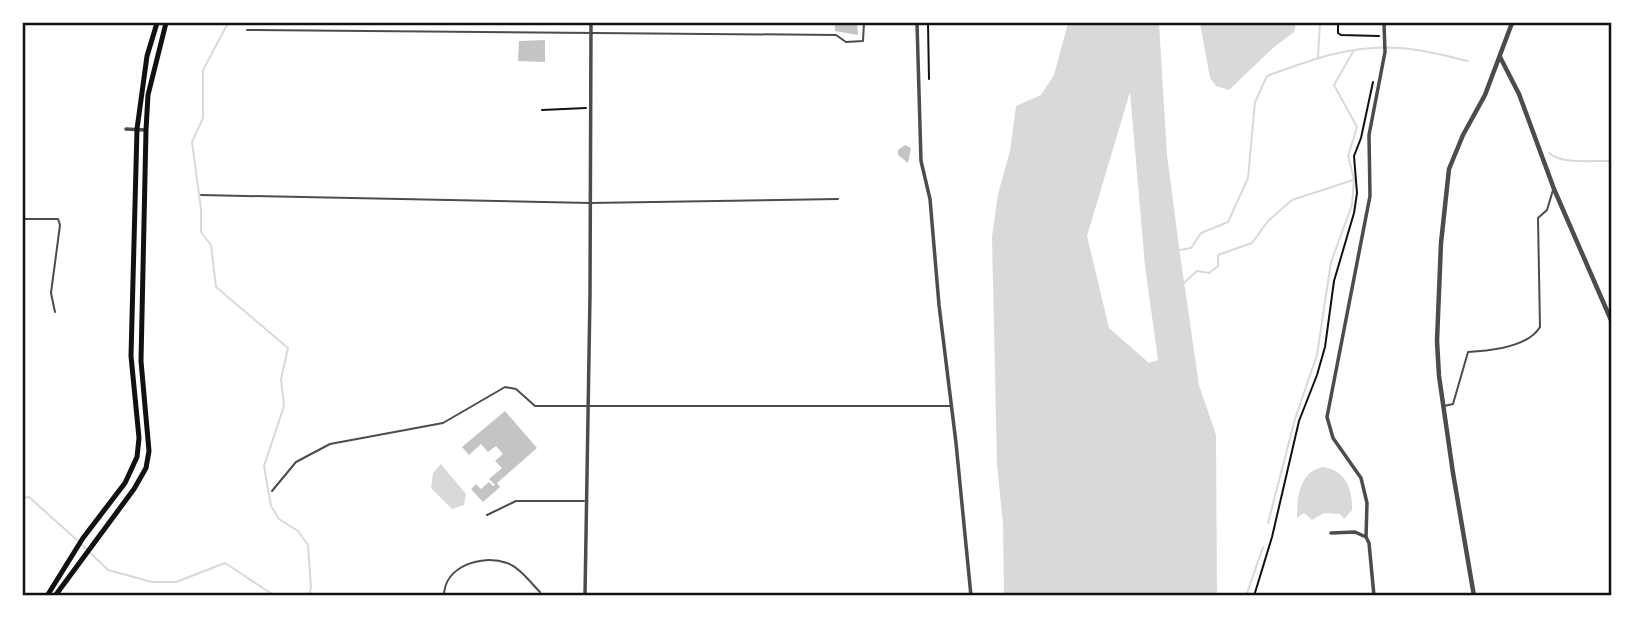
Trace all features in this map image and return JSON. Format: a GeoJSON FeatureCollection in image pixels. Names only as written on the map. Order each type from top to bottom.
{"type":"FeatureCollection","features":[{"type":"Feature","properties":{"kind":"main road"},"geometry":{"type":"LineString","coordinates":[[47,596],[83,538],[125,483],[135,465],[139,438],[131,370],[137,129],[147,56],[157,23]]}},
{"type":"Feature","properties":{"kind":"main road"},"geometry":{"type":"LineString","coordinates":[[55,596],[134,489],[146,468],[149,451],[142,373],[146,130],[148,95],[166,23]]}},
{"type":"Feature","properties":{"kind":"main road"},"geometry":{"type":"LineString","coordinates":[[131,370],[142,373]]}},
{"type":"Feature","properties":{"kind":"street"},"geometry":{"type":"LineString","coordinates":[[585,596],[591,23]]}},
{"type":"Feature","properties":{"kind":"street"},"geometry":{"type":"LineString","coordinates":[[917,23],[921,161],[930,199],[971,596]]}},
{"type":"Feature","properties":{"kind":"street"},"geometry":{"type":"LineString","coordinates":[[1374,596],[1369,543],[1366,537],[1367,503],[1361,478],[1333,438],[1326,417],[1370,195],[1368,135],[1385,52],[1384,23]]}},
{"type":"Feature","properties":{"kind":"street"},"geometry":{"type":"LineString","coordinates":[[1474,596],[1443,406],[1437,341],[1446,183],[1463,135],[1485,95],[1512,23]]}},
{"type":"Feature","properties":{"kind":"street"},"geometry":{"type":"LineString","coordinates":[[1500,55],[1519,94],[1554,189],[1611,320]]}},
{"type":"Feature","properties":{"kind":"street"},"geometry":{"type":"LineString","coordinates":[[126,129],[146,130]]}},
{"type":"Feature","properties":{"kind":"street"},"geometry":{"type":"LineString","coordinates":[[1331,533],[1355,532],[1366,537]]}},
{"type":"Feature","properties":{"kind":"lane"},"geometry":{"type":"LineString","coordinates":[[247,30],[836,35],[846,42],[863,41],[864,23]]}},
{"type":"Feature","properties":{"kind":"lane"},"geometry":{"type":"LineString","coordinates":[[1443,406],[1453,404],[1468,352],[1513,344],[1536,334],[1541,327],[1538,218],[1547,210],[1554,189]]}},
{"type":"Feature","properties":{"kind":"lane"},"geometry":{"type":"LineString","coordinates":[[201,195],[590,203],[838,199]]}},
{"type":"Feature","properties":{"kind":"lane"},"geometry":{"type":"LineString","coordinates":[[23,219],[58,219],[60,225],[51,293],[55,312]]}},
{"type":"Feature","properties":{"kind":"lane"},"geometry":{"type":"LineString","coordinates":[[272,491],[296,462],[330,444],[443,423],[505,387],[516,389],[535,406],[950,406]]}},
{"type":"Feature","properties":{"kind":"lane"},"geometry":{"type":"LineString","coordinates":[[487,515],[516,501],[585,501]]}},
{"type":"Feature","properties":{"kind":"lane"},"geometry":{"type":"LineString","coordinates":[[444,596],[448,580],[460,566],[490,559],[510,563],[541,596]]}},
{"type":"Feature","properties":{"kind":"path"},"geometry":{"type":"LineString","coordinates":[[928,23],[929,79]]}},
{"type":"Feature","properties":{"kind":"path"},"geometry":{"type":"LineString","coordinates":[[1338,23],[1338,33],[1380,36],[1381,42]]}},
{"type":"Feature","properties":{"kind":"path"},"geometry":{"type":"LineString","coordinates":[[1254,596],[1273,532],[1299,421],[1325,347],[1334,281],[1354,213],[1357,193],[1354,156],[1361,138],[1375,75]]}},
{"type":"Feature","properties":{"kind":"path"},"geometry":{"type":"LineString","coordinates":[[542,110],[590,108]]}},
{"type":"Feature","properties":{"kind":"shaded area"},"geometry":{"type":"Polygon","coordinates":[[[1068,23],[1159,23],[1167,155],[1179,247],[1199,385],[1216,435],[1217,596],[1004,596],[1003,524],[997,465],[992,237],[998,194],[1010,151],[1016,106],[1041,95],[1054,75],[1068,23]],[[1130,92],[1087,236],[1109,328],[1149,363],[1158,360],[1145,266],[1130,92]]]}},
{"type":"Feature","properties":{"kind":"shaded area"},"geometry":{"type":"Polygon","coordinates":[[[1200,23],[1296,23],[1294,32],[1229,90],[1216,86],[1210,78],[1200,23]]]}},
{"type":"Feature","properties":{"kind":"shaded area"},"geometry":{"type":"Polygon","coordinates":[[[441,464],[466,494],[464,505],[452,509],[431,488],[433,473],[441,464]]]}},
{"type":"Feature","properties":{"kind":"shaded area"},"geometry":{"type":"Polygon","coordinates":[[[1322,467],[1337,472],[1346,481],[1352,510],[1344,519],[1340,514],[1324,513],[1312,520],[1304,513],[1297,518],[1299,495],[1304,480],[1314,470],[1322,467]]]}},
{"type":"Feature","properties":{"kind":"building"},"geometry":{"type":"Polygon","coordinates":[[[835,23],[857,23],[858,35],[835,31],[835,23]]]}},
{"type":"Feature","properties":{"kind":"building"},"geometry":{"type":"Polygon","coordinates":[[[545,40],[545,62],[518,61],[519,41],[545,40]]]}},
{"type":"Feature","properties":{"kind":"building"},"geometry":{"type":"Polygon","coordinates":[[[905,145],[911,148],[908,163],[898,155],[898,150],[905,145]]]}},
{"type":"Feature","properties":{"kind":"building"},"geometry":{"type":"Polygon","coordinates":[[[505,411],[537,448],[497,483],[500,487],[483,502],[471,489],[476,484],[481,489],[489,482],[495,485],[489,479],[502,468],[495,461],[503,454],[496,446],[488,452],[481,444],[469,455],[462,447],[505,411]]]}},
{"type":"Feature","properties":{"kind":"waterway"},"geometry":{"type":"LineString","coordinates":[[228,23],[203,70],[203,118],[192,142],[201,209],[201,232],[211,245],[216,287],[288,348],[281,379],[284,406],[264,466],[271,506],[279,519],[298,531],[308,545],[311,587],[309,596]]}},
{"type":"Feature","properties":{"kind":"waterway"},"geometry":{"type":"LineString","coordinates":[[1318,57],[1320,23]]}},
{"type":"Feature","properties":{"kind":"waterway"},"geometry":{"type":"LineString","coordinates":[[1180,250],[1191,248],[1201,233],[1228,222],[1248,178],[1255,102],[1267,76],[1315,59],[1365,48],[1408,49],[1468,61]]}},
{"type":"Feature","properties":{"kind":"waterway"},"geometry":{"type":"LineString","coordinates":[[1268,523],[1295,419],[1317,355],[1331,262],[1352,205],[1354,179],[1348,156],[1357,127],[1334,85],[1354,50]]}},
{"type":"Feature","properties":{"kind":"waterway"},"geometry":{"type":"LineString","coordinates":[[1549,153],[1570,161],[1611,161]]}},
{"type":"Feature","properties":{"kind":"waterway"},"geometry":{"type":"LineString","coordinates":[[1184,283],[1197,271],[1209,273],[1218,266],[1218,255],[1252,243],[1268,221],[1292,200],[1353,180]]}},
{"type":"Feature","properties":{"kind":"waterway"},"geometry":{"type":"LineString","coordinates":[[23,498],[29,497],[78,541]]}},
{"type":"Feature","properties":{"kind":"waterway"},"geometry":{"type":"LineString","coordinates":[[82,545],[108,570],[152,582],[176,582],[225,563],[275,596]]}},
{"type":"Feature","properties":{"kind":"waterway"},"geometry":{"type":"LineString","coordinates":[[1246,596],[1263,547]]}}]}
